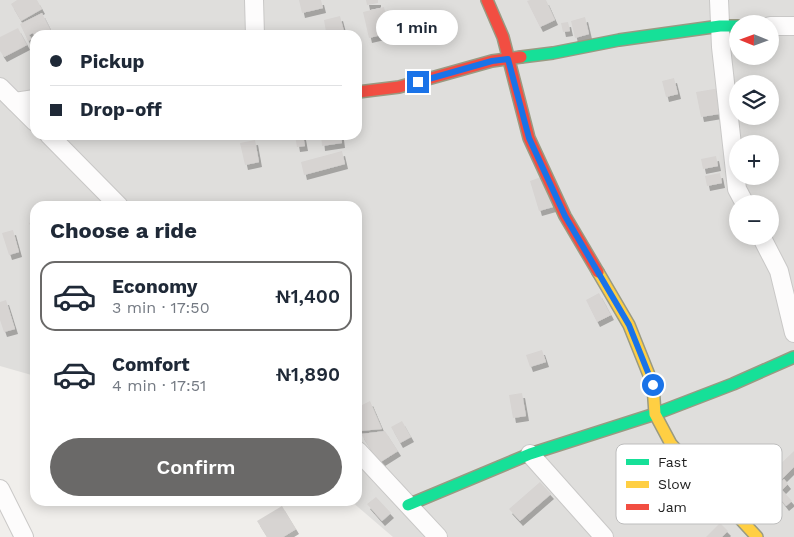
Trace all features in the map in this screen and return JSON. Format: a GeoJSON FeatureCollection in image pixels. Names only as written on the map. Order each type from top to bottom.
{"type":"FeatureCollection","features":[{"type":"Feature","properties":{"kind":"street"},"geometry":{"type":"LineString","coordinates":[[254,0],[255,30]]}},
{"type":"Feature","properties":{"kind":"street"},"geometry":{"type":"LineString","coordinates":[[487,0],[503,37],[529,138],[565,216],[629,325],[653,385],[655,414],[671,444]]}},
{"type":"Feature","properties":{"kind":"street"},"geometry":{"type":"LineString","coordinates":[[732,0],[724,17],[721,47],[737,189],[740,195]]}},
{"type":"Feature","properties":{"kind":"street"},"geometry":{"type":"LineString","coordinates":[[362,92],[399,88],[492,61],[554,53],[724,17]]}},
{"type":"Feature","properties":{"kind":"street"},"geometry":{"type":"LineString","coordinates":[[779,26],[794,26]]}},
{"type":"Feature","properties":{"kind":"street"},"geometry":{"type":"LineString","coordinates":[[0,87],[30,117]]}},
{"type":"Feature","properties":{"kind":"street"},"geometry":{"type":"LineString","coordinates":[[15,102],[30,100]]}},
{"type":"Feature","properties":{"kind":"street"},"geometry":{"type":"LineString","coordinates":[[54,140],[114,201]]}},
{"type":"Feature","properties":{"kind":"street"},"geometry":{"type":"LineString","coordinates":[[766,245],[779,271],[794,333]]}},
{"type":"Feature","properties":{"kind":"street"},"geometry":{"type":"LineString","coordinates":[[408,505],[530,454],[655,414],[733,384],[794,357]]}},
{"type":"Feature","properties":{"kind":"street"},"geometry":{"type":"LineString","coordinates":[[530,454],[604,537]]}},
{"type":"Feature","properties":{"kind":"street"},"geometry":{"type":"LineString","coordinates":[[362,455],[438,537]]}},
{"type":"Feature","properties":{"kind":"street"},"geometry":{"type":"LineString","coordinates":[[0,489],[24,537]]}},
{"type":"Feature","properties":{"kind":"street"},"geometry":{"type":"LineString","coordinates":[[745,524],[757,537]]}},
{"type":"Feature","properties":{"kind":"shaded area"},"geometry":{"type":"Polygon","coordinates":[[[0,0],[794,0],[794,537],[393,537],[357,506],[362,506],[362,201],[30,201],[30,375],[0,366],[0,0]]]}},
{"type":"Feature","properties":{"kind":"building"},"geometry":{"type":"Polygon","coordinates":[[[17,0],[37,0],[42,9],[21,21],[11,4],[17,0]]]}},
{"type":"Feature","properties":{"kind":"building"},"geometry":{"type":"Polygon","coordinates":[[[299,0],[321,0],[323,8],[302,13],[299,0]]]}},
{"type":"Feature","properties":{"kind":"building"},"geometry":{"type":"Polygon","coordinates":[[[366,0],[378,0],[378,3],[367,5],[366,0]]]}},
{"type":"Feature","properties":{"kind":"building"},"geometry":{"type":"Polygon","coordinates":[[[546,0],[555,20],[540,27],[527,1],[546,0]]]}},
{"type":"Feature","properties":{"kind":"building"},"geometry":{"type":"Polygon","coordinates":[[[384,7],[390,33],[369,38],[363,12],[384,7]]]}},
{"type":"Feature","properties":{"kind":"building"},"geometry":{"type":"Polygon","coordinates":[[[42,13],[50,30],[30,30],[30,40],[28,41],[20,24],[42,13]]]}},
{"type":"Feature","properties":{"kind":"building"},"geometry":{"type":"Polygon","coordinates":[[[340,16],[344,30],[326,30],[324,20],[340,16]]]}},
{"type":"Feature","properties":{"kind":"building"},"geometry":{"type":"Polygon","coordinates":[[[585,17],[589,34],[575,38],[571,21],[585,17]]]}},
{"type":"Feature","properties":{"kind":"building"},"geometry":{"type":"Polygon","coordinates":[[[568,22],[570,31],[563,32],[561,23],[568,22]]]}},
{"type":"Feature","properties":{"kind":"building"},"geometry":{"type":"Polygon","coordinates":[[[18,28],[27,45],[4,57],[0,51],[0,37],[18,28]]]}},
{"type":"Feature","properties":{"kind":"building"},"geometry":{"type":"Polygon","coordinates":[[[674,78],[678,94],[666,97],[662,81],[674,78]]]}},
{"type":"Feature","properties":{"kind":"building"},"geometry":{"type":"Polygon","coordinates":[[[720,88],[725,113],[701,117],[696,92],[720,88]]]}},
{"type":"Feature","properties":{"kind":"building"},"geometry":{"type":"Polygon","coordinates":[[[255,140],[259,162],[245,165],[240,143],[255,140]]]}},
{"type":"Feature","properties":{"kind":"building"},"geometry":{"type":"Polygon","coordinates":[[[296,140],[304,140],[305,146],[297,147],[296,140]]]}},
{"type":"Feature","properties":{"kind":"building"},"geometry":{"type":"Polygon","coordinates":[[[321,140],[342,140],[342,143],[322,146],[321,140]]]}},
{"type":"Feature","properties":{"kind":"building"},"geometry":{"type":"Polygon","coordinates":[[[342,151],[345,164],[304,175],[301,162],[342,151]]]}},
{"type":"Feature","properties":{"kind":"building"},"geometry":{"type":"Polygon","coordinates":[[[716,156],[718,166],[703,169],[701,159],[716,156]]]}},
{"type":"Feature","properties":{"kind":"building"},"geometry":{"type":"Polygon","coordinates":[[[720,173],[722,183],[707,186],[705,176],[720,173]]]}},
{"type":"Feature","properties":{"kind":"building"},"geometry":{"type":"Polygon","coordinates":[[[544,176],[553,207],[539,211],[530,181],[544,176]]]}},
{"type":"Feature","properties":{"kind":"building"},"geometry":{"type":"Polygon","coordinates":[[[13,230],[19,252],[9,255],[2,233],[13,230]]]}},
{"type":"Feature","properties":{"kind":"building"},"geometry":{"type":"Polygon","coordinates":[[[599,293],[611,315],[597,322],[586,300],[599,293]]]}},
{"type":"Feature","properties":{"kind":"building"},"geometry":{"type":"Polygon","coordinates":[[[6,300],[15,329],[4,332],[0,320],[0,302],[6,300]]]}},
{"type":"Feature","properties":{"kind":"building"},"geometry":{"type":"Polygon","coordinates":[[[542,350],[546,362],[530,367],[526,355],[542,350]]]}},
{"type":"Feature","properties":{"kind":"building"},"geometry":{"type":"Polygon","coordinates":[[[522,393],[526,416],[513,418],[509,395],[522,393]]]}},
{"type":"Feature","properties":{"kind":"building"},"geometry":{"type":"Polygon","coordinates":[[[370,401],[382,429],[362,431],[362,405],[370,401]]]}},
{"type":"Feature","properties":{"kind":"building"},"geometry":{"type":"Polygon","coordinates":[[[402,421],[411,437],[400,443],[391,427],[402,421]]]}},
{"type":"Feature","properties":{"kind":"building"},"geometry":{"type":"Polygon","coordinates":[[[385,431],[398,451],[379,463],[362,434],[385,431]]]}},
{"type":"Feature","properties":{"kind":"building"},"geometry":{"type":"Polygon","coordinates":[[[794,451],[794,467],[782,479],[782,462],[794,451]]]}},
{"type":"Feature","properties":{"kind":"building"},"geometry":{"type":"Polygon","coordinates":[[[784,479],[788,484],[782,490],[782,481],[784,479]]]}},
{"type":"Feature","properties":{"kind":"building"},"geometry":{"type":"Polygon","coordinates":[[[540,482],[551,494],[520,521],[509,509],[540,482]]]}},
{"type":"Feature","properties":{"kind":"building"},"geometry":{"type":"Polygon","coordinates":[[[782,490],[792,501],[786,506],[782,501],[782,490]]]}},
{"type":"Feature","properties":{"kind":"building"},"geometry":{"type":"Polygon","coordinates":[[[376,497],[391,513],[382,521],[367,504],[376,497]]]}},
{"type":"Feature","properties":{"kind":"building"},"geometry":{"type":"Polygon","coordinates":[[[282,506],[296,529],[283,537],[267,537],[257,521],[282,506]]]}},
{"type":"Feature","properties":{"kind":"building"},"geometry":{"type":"Polygon","coordinates":[[[719,524],[728,531],[722,537],[706,537],[719,524]]]}},
{"type":"Feature","properties":{"kind":"traffic: fast"},"geometry":{"type":"LineString","coordinates":[[521,57],[553,53],[619,40],[729,26]]}},
{"type":"Feature","properties":{"kind":"traffic: fast"},"geometry":{"type":"LineString","coordinates":[[408,505],[530,454],[655,414],[733,384],[794,357]]}},
{"type":"Feature","properties":{"kind":"traffic: slow"},"geometry":{"type":"LineString","coordinates":[[598,272],[629,325],[653,385],[655,414],[671,444]]}},
{"type":"Feature","properties":{"kind":"traffic: slow"},"geometry":{"type":"LineString","coordinates":[[745,524],[757,537]]}},
{"type":"Feature","properties":{"kind":"traffic: jam"},"geometry":{"type":"LineString","coordinates":[[487,0],[503,37],[529,138],[565,216],[598,272]]}},
{"type":"Feature","properties":{"kind":"traffic: jam"},"geometry":{"type":"LineString","coordinates":[[362,92],[399,87],[492,61],[521,57]]}},
{"type":"Feature","properties":{"kind":"route"},"geometry":{"type":"LineString","coordinates":[[418,82],[492,61],[508,59],[529,138],[565,216],[629,325],[653,385]]}}]}
